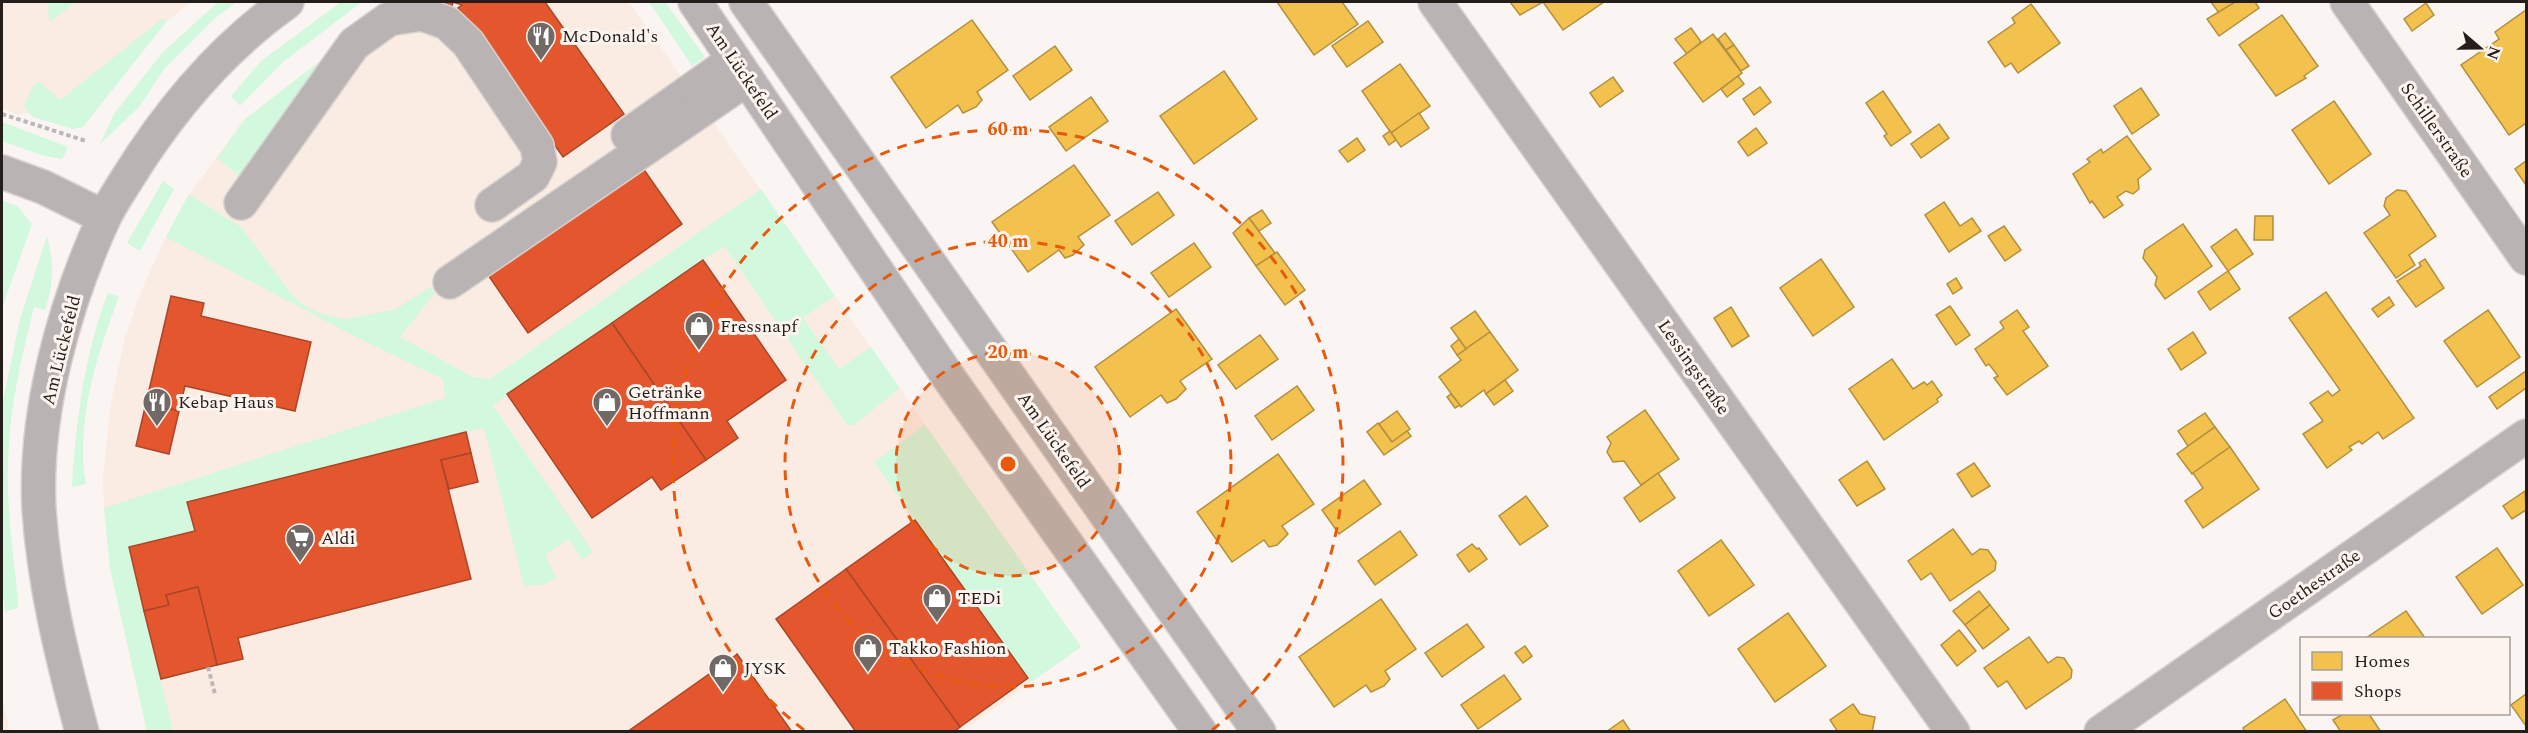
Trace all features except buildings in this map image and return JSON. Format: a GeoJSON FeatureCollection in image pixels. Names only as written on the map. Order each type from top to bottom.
{"type":"FeatureCollection","features":[{"type":"Feature","properties":{"kind":"street","name":"Am Lückefeld"},"geometry":{"type":"LineString","coordinates":[[82,732],[54,625],[45,573],[39,507],[40,453],[47,395],[66,316],[104,217],[150,141],[177,106],[213,66],[266,17],[287,2]]}},
{"type":"Feature","properties":{"kind":"street","name":"Am Lückefeld"},"geometry":{"type":"LineString","coordinates":[[695,2],[949,378],[1200,732]]}},
{"type":"Feature","properties":{"kind":"street","name":"Am Lückefeld"},"geometry":{"type":"LineString","coordinates":[[746,2],[1259,732]]}},
{"type":"Feature","properties":{"kind":"street","name":"Lessingstraße"},"geometry":{"type":"LineString","coordinates":[[1435,2],[1953,732]]}},
{"type":"Feature","properties":{"kind":"street","name":"Schillerstraße"},"geometry":{"type":"LineString","coordinates":[[2347,2],[2526,258]]}},
{"type":"Feature","properties":{"kind":"street"},"geometry":{"type":"LineString","coordinates":[[241,203],[354,44],[389,19],[422,14],[447,23],[468,43],[537,146],[540,162],[533,176],[492,205]]}},
{"type":"Feature","properties":{"kind":"street"},"geometry":{"type":"LineString","coordinates":[[575,172],[741,69]]}},
{"type":"Feature","properties":{"kind":"street"},"geometry":{"type":"LineString","coordinates":[[450,282],[741,69]]}},
{"type":"Feature","properties":{"kind":"street"},"geometry":{"type":"LineString","coordinates":[[2,172],[43,188],[104,217]]}},
{"type":"Feature","properties":{"kind":"street","name":"Goethestraße"},"geometry":{"type":"LineString","coordinates":[[2101,732],[2526,436]]}},
{"type":"Feature","properties":{"kind":"path"},"geometry":{"type":"LineString","coordinates":[[2,114],[86,141]]}},
{"type":"Feature","properties":{"kind":"path"},"geometry":{"type":"LineString","coordinates":[[208,667],[215,694]]}},
{"type":"Feature","properties":{"kind":"shaded area"},"geometry":{"type":"Polygon","coordinates":[[[2,2],[191,2],[66,102],[18,115],[2,109],[2,2]]]}},
{"type":"Feature","properties":{"kind":"shaded area"},"geometry":{"type":"Polygon","coordinates":[[[400,2],[629,2],[1081,647],[963,731],[147,732],[110,568],[104,507],[103,478],[111,402],[125,337],[144,284],[189,194],[245,119],[400,2]]]}},
{"type":"Feature","properties":{"kind":"shaded area"},"geometry":{"type":"Polygon","coordinates":[[[2,698],[10,731],[2,731],[2,698]]]}},
{"type":"Feature","properties":{"kind":"green space"},"geometry":{"type":"Polygon","coordinates":[[[48,2],[76,2],[49,22],[48,2]]]}},
{"type":"Feature","properties":{"kind":"green space"},"geometry":{"type":"Polygon","coordinates":[[[218,2],[237,2],[214,19],[164,69],[139,107],[100,144],[114,114],[163,52],[218,2]]]}},
{"type":"Feature","properties":{"kind":"green space"},"geometry":{"type":"Polygon","coordinates":[[[341,2],[362,2],[283,62],[240,106],[231,96],[261,61],[341,2]]]}},
{"type":"Feature","properties":{"kind":"green space"},"geometry":{"type":"Polygon","coordinates":[[[649,2],[665,2],[705,57],[692,66],[649,2]]]}},
{"type":"Feature","properties":{"kind":"green space"},"geometry":{"type":"Polygon","coordinates":[[[163,18],[166,22],[83,127],[73,129],[33,117],[24,107],[32,87],[40,82],[60,100],[163,18]]]}},
{"type":"Feature","properties":{"kind":"green space"},"geometry":{"type":"Polygon","coordinates":[[[350,38],[243,179],[217,158],[245,119],[350,38]]]}},
{"type":"Feature","properties":{"kind":"green space"},"geometry":{"type":"Polygon","coordinates":[[[2,122],[68,147],[62,159],[41,155],[2,141],[2,122]]]}},
{"type":"Feature","properties":{"kind":"green space"},"geometry":{"type":"Polygon","coordinates":[[[163,181],[174,189],[140,251],[127,243],[163,181]]]}},
{"type":"Feature","properties":{"kind":"green space"},"geometry":{"type":"Polygon","coordinates":[[[761,189],[835,296],[803,318],[839,369],[871,347],[900,388],[854,425],[847,425],[724,246],[493,405],[593,552],[582,560],[569,539],[545,555],[557,578],[542,585],[524,586],[484,428],[187,502],[195,531],[129,547],[173,731],[147,731],[110,568],[104,508],[445,398],[443,379],[356,337],[166,237],[189,194],[241,227],[291,293],[302,304],[321,314],[345,319],[396,309],[430,287],[435,293],[400,337],[473,377],[490,379],[761,189]]]}},
{"type":"Feature","properties":{"kind":"green space"},"geometry":{"type":"Polygon","coordinates":[[[2,200],[18,207],[32,224],[2,308],[2,200]]]}},
{"type":"Feature","properties":{"kind":"green space"},"geometry":{"type":"Polygon","coordinates":[[[47,236],[52,265],[50,290],[45,310],[34,307],[13,404],[9,444],[8,498],[18,608],[5,612],[2,580],[2,406],[20,319],[47,236]]]}},
{"type":"Feature","properties":{"kind":"green space"},"geometry":{"type":"Polygon","coordinates":[[[108,293],[119,297],[103,341],[90,389],[83,437],[86,484],[72,487],[82,388],[93,340],[108,293]]]}},
{"type":"Feature","properties":{"kind":"green space"},"geometry":{"type":"Polygon","coordinates":[[[925,425],[1081,647],[1031,682],[874,462],[925,425]]]}},
{"type":"Feature","properties":{"kind":"place","name":"McDonald's"},"geometry":{"type":"Point","coordinates":[541,62]}},
{"type":"Feature","properties":{"kind":"place","name":"Fressnapf"},"geometry":{"type":"Point","coordinates":[699,352]}},
{"type":"Feature","properties":{"kind":"place","name":"Kebap Haus"},"geometry":{"type":"Point","coordinates":[157,428]}},
{"type":"Feature","properties":{"kind":"place","name":"Getränke Hoffmann"},"geometry":{"type":"Point","coordinates":[607,428]}},
{"type":"Feature","properties":{"kind":"place","name":"Aldi"},"geometry":{"type":"Point","coordinates":[300,564]}},
{"type":"Feature","properties":{"kind":"place","name":"TEDi"},"geometry":{"type":"Point","coordinates":[937,624]}},
{"type":"Feature","properties":{"kind":"place","name":"Takko Fashion"},"geometry":{"type":"Point","coordinates":[868,674]}},
{"type":"Feature","properties":{"kind":"place","name":"JYSK"},"geometry":{"type":"Point","coordinates":[723,694]}}]}
